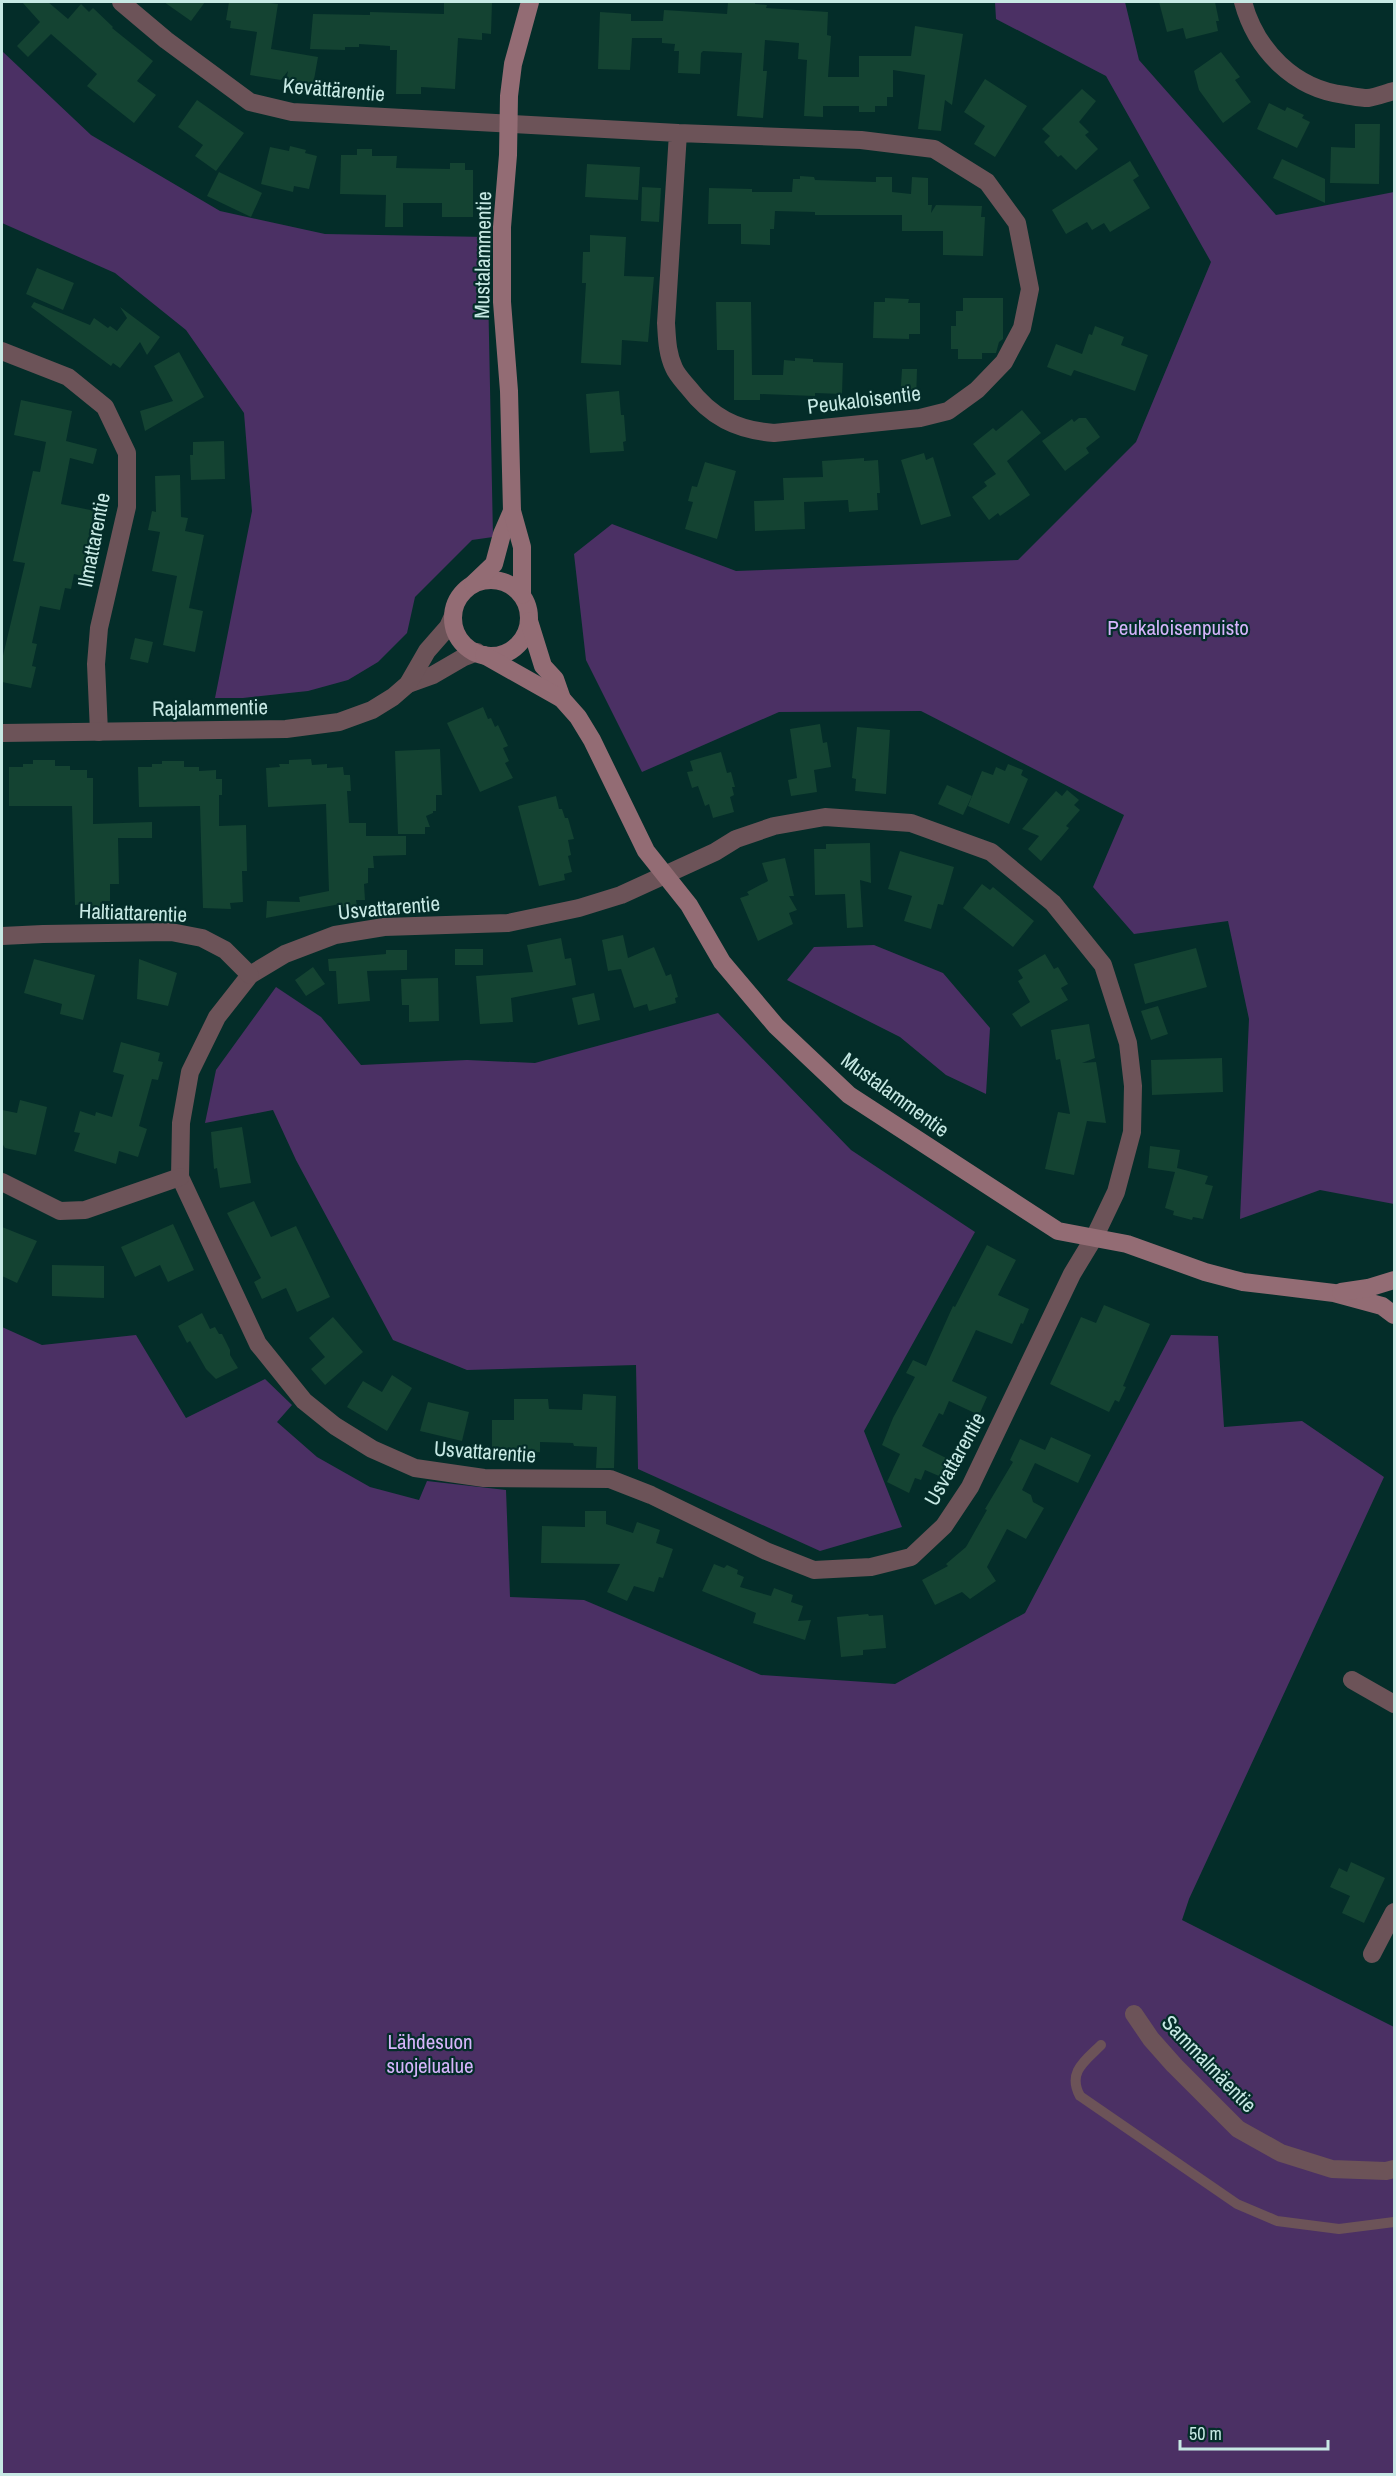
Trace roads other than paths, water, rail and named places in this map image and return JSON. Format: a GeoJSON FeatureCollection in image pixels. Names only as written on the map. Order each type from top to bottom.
{"type":"FeatureCollection","features":[{"type":"Feature","properties":{"kind":"street","name":"Kevättärentie"},"geometry":{"type":"LineString","coordinates":[[121,2],[166,40],[250,102],[292,112],[507,123]]}},
{"type":"Feature","properties":{"kind":"street","name":"Mustalammentie"},"geometry":{"type":"LineString","coordinates":[[522,595],[522,547],[512,511],[510,391],[502,302],[502,227],[508,155],[507,123],[513,64],[530,2]]}},
{"type":"Feature","properties":{"kind":"street"},"geometry":{"type":"LineString","coordinates":[[1243,2],[1248,20],[1259,42],[1279,64],[1300,80],[1324,92],[1367,98],[1395,91]]}},
{"type":"Feature","properties":{"kind":"street","name":"Peukaloisentie"},"geometry":{"type":"LineString","coordinates":[[507,123],[861,141],[934,149],[987,182],[1017,223],[1030,290],[1022,328],[1004,362],[977,390],[948,411],[920,418],[774,433],[753,431],[715,415],[702,404],[674,369],[667,348],[666,323],[678,132]]}},
{"type":"Feature","properties":{"kind":"street","name":"Ilmattarentie"},"geometry":{"type":"LineString","coordinates":[[2,351],[68,377],[105,407],[127,453],[127,507],[99,628],[96,664],[99,732]]}},
{"type":"Feature","properties":{"kind":"street","name":"Mustalammentie"},"geometry":{"type":"LineString","coordinates":[[473,584],[494,564],[502,534],[512,511]]}},
{"type":"Feature","properties":{"kind":"street"},"geometry":{"type":"LineString","coordinates":[[488,579],[502,581],[515,587],[522,595],[528,607],[530,621],[525,636],[508,652],[497,656],[480,654],[470,650],[458,638],[453,616],[456,602],[463,591],[473,584],[488,579]]}},
{"type":"Feature","properties":{"kind":"street","name":"Rajalammentie"},"geometry":{"type":"LineString","coordinates":[[2,733],[285,729],[339,722],[372,710],[408,684],[428,651],[448,627],[453,616]]}},
{"type":"Feature","properties":{"kind":"street","name":"Mustalammentie"},"geometry":{"type":"LineString","coordinates":[[530,621],[543,666],[555,679],[562,699]]}},
{"type":"Feature","properties":{"kind":"street","name":"Mustalammentie"},"geometry":{"type":"LineString","coordinates":[[480,654],[562,699],[578,717],[592,740],[646,851],[689,905],[722,963],[777,1026],[849,1095],[1058,1230],[1127,1244],[1205,1272],[1243,1282],[1334,1293],[1382,1306],[1395,1315]]}},
{"type":"Feature","properties":{"kind":"street","name":"Rajalammentie"},"geometry":{"type":"LineString","coordinates":[[408,684],[433,675],[464,657],[480,654]]}},
{"type":"Feature","properties":{"kind":"street","name":"Usvattarentie"},"geometry":{"type":"LineString","coordinates":[[825,817],[911,823],[991,852],[1053,903],[1103,966],[1128,1043],[1133,1086],[1132,1132],[1121,1178],[1095,1236],[1072,1274],[970,1487],[944,1526],[911,1557],[871,1567],[814,1570],[766,1551],[651,1495],[610,1479],[484,1478],[415,1468],[372,1449],[335,1426],[304,1401],[258,1344],[180,1177],[181,1123],[190,1072],[217,1017],[250,975],[285,954],[335,935],[384,927],[508,923],[543,917],[616,897],[665,876],[736,839],[774,826],[825,817]]}},
{"type":"Feature","properties":{"kind":"street","name":"Haltiattarentie"},"geometry":{"type":"LineString","coordinates":[[2,936],[171,932],[202,938],[225,950],[250,975]]}},
{"type":"Feature","properties":{"kind":"street"},"geometry":{"type":"LineString","coordinates":[[2,1182],[60,1211],[77,1210],[114,1202],[153,1185],[180,1177]]}},
{"type":"Feature","properties":{"kind":"street","name":"Mustalammentie"},"geometry":{"type":"LineString","coordinates":[[1334,1293],[1368,1288],[1395,1280]]}},
{"type":"Feature","properties":{"kind":"street"},"geometry":{"type":"LineString","coordinates":[[1352,1680],[1395,1704]]}},
{"type":"Feature","properties":{"kind":"street"},"geometry":{"type":"LineString","coordinates":[[1372,1954],[1395,1912]]}},
{"type":"Feature","properties":{"kind":"street","name":"Sammalmäentie"},"geometry":{"type":"LineString","coordinates":[[1134,2014],[1151,2039],[1174,2065],[1238,2130],[1281,2153],[1332,2169],[1386,2171],[1395,2169]]}},
{"type":"Feature","properties":{"kind":"lane"},"geometry":{"type":"LineString","coordinates":[[1101,2045],[1081,2066],[1075,2076],[1074,2086],[1080,2096],[1237,2204],[1277,2221],[1339,2229],[1395,2222]]}},
{"type":"Feature","properties":{"kind":"park label","name":"Peukaloisenpuisto"},"geometry":{"type":"Point","coordinates":[1178,628]}},
{"type":"Feature","properties":{"kind":"park label","name":"Lähdesuon suojelualue"},"geometry":{"type":"Point","coordinates":[430,2054]}}]}
